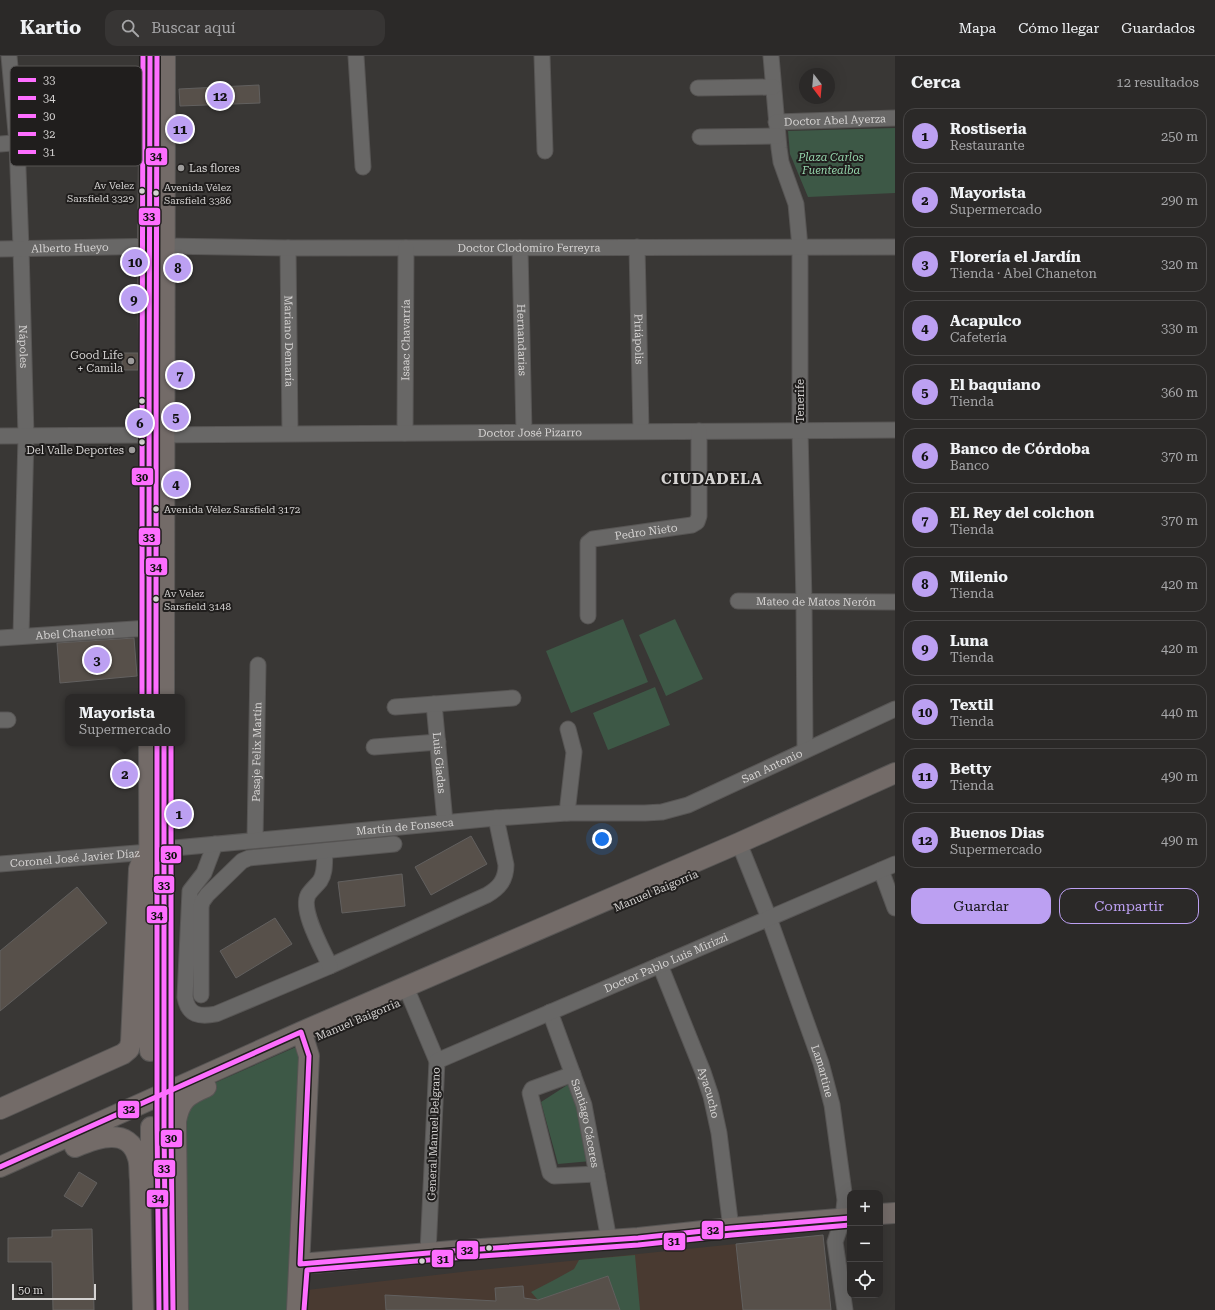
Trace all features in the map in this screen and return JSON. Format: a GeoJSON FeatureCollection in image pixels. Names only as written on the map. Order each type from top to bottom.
{"type":"FeatureCollection","features":[{"type":"Feature","properties":{"kind":"main road"},"geometry":{"type":"LineString","coordinates":[[150,56],[149,132],[156,246]]}},
{"type":"Feature","properties":{"kind":"main road"},"geometry":{"type":"LineString","coordinates":[[164,694],[157,434],[156,246],[165,56]]}},
{"type":"Feature","properties":{"kind":"main road"},"geometry":{"type":"LineString","coordinates":[[149,694],[149,628],[157,434]]}},
{"type":"Feature","properties":{"kind":"main road"},"geometry":{"type":"LineString","coordinates":[[149,746],[157,850]]}},
{"type":"Feature","properties":{"kind":"main road"},"geometry":{"type":"LineString","coordinates":[[152,1310],[157,1127],[157,850],[164,746]]}},
{"type":"Feature","properties":{"kind":"main road","name":"Manuel Baigorria"},"geometry":{"type":"LineString","coordinates":[[171,1092],[196,1088],[222,1080],[303,1038],[410,997],[741,848],[895,773]]}},
{"type":"Feature","properties":{"kind":"main road","name":"Manuel Baigorria"},"geometry":{"type":"LineString","coordinates":[[171,1092],[303,1038],[741,848],[895,786]]}},
{"type":"Feature","properties":{"kind":"main road"},"geometry":{"type":"LineString","coordinates":[[0,1109],[123,1054],[129,1049],[131,1042],[139,869],[142,861],[157,850]]}},
{"type":"Feature","properties":{"kind":"main road"},"geometry":{"type":"LineString","coordinates":[[297,1310],[309,1056],[303,1038]]}},
{"type":"Feature","properties":{"kind":"main road"},"geometry":{"type":"LineString","coordinates":[[178,1310],[176,1121],[180,1104],[190,1095],[222,1080]]}},
{"type":"Feature","properties":{"kind":"main road"},"geometry":{"type":"LineString","coordinates":[[0,1167],[171,1092]]}},
{"type":"Feature","properties":{"kind":"main road"},"geometry":{"type":"LineString","coordinates":[[157,1127],[166,1310]]}},
{"type":"Feature","properties":{"kind":"main road"},"geometry":{"type":"LineString","coordinates":[[0,1176],[92,1140],[115,1137],[123,1138],[128,1141],[136,1152],[139,1160],[143,1310]]}},
{"type":"Feature","properties":{"kind":"main road"},"geometry":{"type":"LineString","coordinates":[[883,1214],[895,1213]]}},
{"type":"Feature","properties":{"kind":"main road"},"geometry":{"type":"LineString","coordinates":[[300,1264],[428,1252],[609,1240],[846,1218]]}},
{"type":"Feature","properties":{"kind":"street","name":"Nápoles"},"geometry":{"type":"LineString","coordinates":[[8,56],[10,75]]}},
{"type":"Feature","properties":{"kind":"street"},"geometry":{"type":"LineString","coordinates":[[356,56],[363,167]]}},
{"type":"Feature","properties":{"kind":"street"},"geometry":{"type":"LineString","coordinates":[[542,56],[545,150]]}},
{"type":"Feature","properties":{"kind":"street","name":"Tenerife"},"geometry":{"type":"LineString","coordinates":[[771,56],[776,129],[781,162],[794,195],[800,246],[800,430],[804,602],[805,750]]}},
{"type":"Feature","properties":{"kind":"street"},"geometry":{"type":"LineString","coordinates":[[698,88],[773,88]]}},
{"type":"Feature","properties":{"kind":"street","name":"Doctor Abel Ayerza"},"geometry":{"type":"LineString","coordinates":[[700,138],[895,118]]}},
{"type":"Feature","properties":{"kind":"street"},"geometry":{"type":"LineString","coordinates":[[142,133],[149,132]]}},
{"type":"Feature","properties":{"kind":"street"},"geometry":{"type":"LineString","coordinates":[[0,144],[10,143]]}},
{"type":"Feature","properties":{"kind":"street","name":"Nápoles"},"geometry":{"type":"LineString","coordinates":[[18,166],[26,436],[21,636]]}},
{"type":"Feature","properties":{"kind":"street","name":"Doctor Clodomiro Ferreyra"},"geometry":{"type":"LineString","coordinates":[[156,246],[288,248],[895,247]]}},
{"type":"Feature","properties":{"kind":"street","name":"Alberto Hueyo"},"geometry":{"type":"LineString","coordinates":[[0,249],[156,246]]}},
{"type":"Feature","properties":{"kind":"street","name":"Mariano Demaría"},"geometry":{"type":"LineString","coordinates":[[288,248],[290,434]]}},
{"type":"Feature","properties":{"kind":"street","name":"Isaac Chavarría"},"geometry":{"type":"LineString","coordinates":[[405,433],[406,248]]}},
{"type":"Feature","properties":{"kind":"street","name":"Hernandarias"},"geometry":{"type":"LineString","coordinates":[[520,248],[524,432]]}},
{"type":"Feature","properties":{"kind":"street","name":"Piriápolis"},"geometry":{"type":"LineString","coordinates":[[637,248],[641,431]]}},
{"type":"Feature","properties":{"kind":"street","name":"Doctor José Pizarro"},"geometry":{"type":"LineString","coordinates":[[0,436],[895,430]]}},
{"type":"Feature","properties":{"kind":"street","name":"Pedro Nieto"},"geometry":{"type":"LineString","coordinates":[[588,616],[588,543],[593,540],[692,526],[698,522],[699,431]]}},
{"type":"Feature","properties":{"kind":"street","name":"Mateo de Matos Nerón"},"geometry":{"type":"LineString","coordinates":[[738,601],[895,602]]}},
{"type":"Feature","properties":{"kind":"street","name":"Abel Chaneton"},"geometry":{"type":"LineString","coordinates":[[0,638],[149,628]]}},
{"type":"Feature","properties":{"kind":"street","name":"Pasaje Felix Martín"},"geometry":{"type":"LineString","coordinates":[[255,840],[258,664]]}},
{"type":"Feature","properties":{"kind":"street"},"geometry":{"type":"LineString","coordinates":[[395,707],[513,698]]}},
{"type":"Feature","properties":{"kind":"street","name":"Luis Giadas"},"geometry":{"type":"LineString","coordinates":[[434,704],[445,822]]}},
{"type":"Feature","properties":{"kind":"street","name":"San Antonio"},"geometry":{"type":"LineString","coordinates":[[645,813],[662,812],[688,805],[895,709]]}},
{"type":"Feature","properties":{"kind":"street"},"geometry":{"type":"LineString","coordinates":[[567,814],[574,752],[568,729]]}},
{"type":"Feature","properties":{"kind":"street"},"geometry":{"type":"LineString","coordinates":[[374,747],[438,742]]}},
{"type":"Feature","properties":{"kind":"street","name":"Martín de Fonseca"},"geometry":{"type":"LineString","coordinates":[[157,850],[496,818],[567,814],[645,813]]}},
{"type":"Feature","properties":{"kind":"street"},"geometry":{"type":"LineString","coordinates":[[215,844],[204,873],[190,891],[185,998],[186,1004],[190,1010],[194,1014],[201,1016],[216,1014],[330,966],[495,890],[504,878],[506,872],[506,865],[496,818]]}},
{"type":"Feature","properties":{"kind":"street"},"geometry":{"type":"LineString","coordinates":[[201,995],[202,902],[207,895],[242,861],[249,858],[394,844]]}},
{"type":"Feature","properties":{"kind":"street","name":"Lamartine"},"geometry":{"type":"LineString","coordinates":[[741,848],[769,918],[822,1063],[832,1104],[846,1218],[836,1242],[845,1310]]}},
{"type":"Feature","properties":{"kind":"street","name":"Coronel José Javier Díaz"},"geometry":{"type":"LineString","coordinates":[[0,864],[157,850]]}},
{"type":"Feature","properties":{"kind":"street"},"geometry":{"type":"LineString","coordinates":[[324,851],[324,872],[321,880],[308,895],[307,907],[312,926],[330,966]]}},
{"type":"Feature","properties":{"kind":"street","name":"Doctor Pablo Luis Mirizzi"},"geometry":{"type":"LineString","coordinates":[[437,1061],[895,864]]}},
{"type":"Feature","properties":{"kind":"street"},"geometry":{"type":"LineString","coordinates":[[881,870],[895,908]]}},
{"type":"Feature","properties":{"kind":"street","name":"Ayacucho"},"geometry":{"type":"LineString","coordinates":[[660,965],[703,1072],[711,1096],[719,1133],[731,1228]]}},
{"type":"Feature","properties":{"kind":"street","name":"General Manuel Belgrano"},"geometry":{"type":"LineString","coordinates":[[410,997],[437,1061],[428,1252]]}},
{"type":"Feature","properties":{"kind":"street","name":"Santiago Cáceres"},"geometry":{"type":"LineString","coordinates":[[550,1012],[580,1093],[587,1119],[609,1240]]}},
{"type":"Feature","properties":{"kind":"street","name":"Santiago Cáceres"},"geometry":{"type":"LineString","coordinates":[[573,1074],[532,1089],[530,1092],[550,1173],[554,1176],[597,1174]]}},
{"type":"Feature","properties":{"kind":"shaded area"},"geometry":{"type":"Polygon","coordinates":[[[736,1244],[743,1310],[307,1310],[307,1290],[470,1271],[736,1244]]]}},
{"type":"Feature","properties":{"kind":"green space","name":"Plaza Carlos Fuentealba"},"geometry":{"type":"Polygon","coordinates":[[[895,128],[895,193],[808,197],[790,154],[788,131],[895,128]]]}},
{"type":"Feature","properties":{"kind":"green space"},"geometry":{"type":"Polygon","coordinates":[[[623,619],[648,682],[571,713],[546,651],[623,619]]]}},
{"type":"Feature","properties":{"kind":"green space"},"geometry":{"type":"Polygon","coordinates":[[[675,619],[703,679],[666,696],[639,635],[675,619]]]}},
{"type":"Feature","properties":{"kind":"green space"},"geometry":{"type":"Polygon","coordinates":[[[655,687],[670,725],[608,750],[593,713],[655,687]]]}},
{"type":"Feature","properties":{"kind":"green space"},"geometry":{"type":"Polygon","coordinates":[[[305,1043],[297,1310],[178,1310],[176,1121],[194,1092],[305,1043]]]}},
{"type":"Feature","properties":{"kind":"green space"},"geometry":{"type":"Polygon","coordinates":[[[572,1082],[591,1161],[558,1164],[541,1102],[572,1082]]]}},
{"type":"Feature","properties":{"kind":"green space"},"geometry":{"type":"Polygon","coordinates":[[[635,1255],[640,1310],[620,1310],[608,1276],[538,1300],[531,1292],[574,1269],[579,1260],[635,1255]]]}},
{"type":"Feature","properties":{"kind":"building"},"geometry":{"type":"Polygon","coordinates":[[[259,85],[260,103],[180,106],[179,89],[259,85]]]}},
{"type":"Feature","properties":{"kind":"building","name":"Good Life + Camila"},"geometry":{"type":"Polygon","coordinates":[[[122,353],[138,353],[138,370],[122,370],[122,353]]]}},
{"type":"Feature","properties":{"kind":"building"},"geometry":{"type":"Polygon","coordinates":[[[134,638],[137,676],[60,683],[57,643],[134,638]]]}},
{"type":"Feature","properties":{"kind":"building"},"geometry":{"type":"Polygon","coordinates":[[[471,836],[487,864],[431,895],[415,867],[471,836]]]}},
{"type":"Feature","properties":{"kind":"building"},"geometry":{"type":"Polygon","coordinates":[[[402,874],[405,906],[342,913],[338,882],[402,874]]]}},
{"type":"Feature","properties":{"kind":"building"},"geometry":{"type":"Polygon","coordinates":[[[77,887],[107,923],[0,1011],[0,951],[77,887]]]}},
{"type":"Feature","properties":{"kind":"building"},"geometry":{"type":"Polygon","coordinates":[[[275,918],[292,944],[236,978],[220,951],[275,918]]]}},
{"type":"Feature","properties":{"kind":"building"},"geometry":{"type":"Polygon","coordinates":[[[79,1172],[97,1183],[82,1207],[64,1196],[79,1172]]]}},
{"type":"Feature","properties":{"kind":"building"},"geometry":{"type":"Polygon","coordinates":[[[92,1229],[94,1310],[53,1310],[52,1262],[8,1262],[8,1238],[52,1237],[52,1230],[92,1229]]]}},
{"type":"Feature","properties":{"kind":"building"},"geometry":{"type":"Polygon","coordinates":[[[823,1235],[831,1310],[743,1310],[736,1244],[823,1235]]]}},
{"type":"Feature","properties":{"kind":"building"},"geometry":{"type":"Polygon","coordinates":[[[608,1276],[620,1310],[386,1310],[385,1295],[496,1301],[495,1288],[523,1286],[524,1298],[538,1300],[608,1276]]]}},
{"type":"Feature","properties":{"kind":"transit line","name":"30"},"geometry":{"type":"LineString","coordinates":[[142,694],[143,56]]}},
{"type":"Feature","properties":{"kind":"transit line","name":"33"},"geometry":{"type":"LineString","coordinates":[[149,694],[150,56]]}},
{"type":"Feature","properties":{"kind":"transit line","name":"34"},"geometry":{"type":"LineString","coordinates":[[156,694],[157,56]]}},
{"type":"Feature","properties":{"kind":"transit line","name":"34"},"geometry":{"type":"LineString","coordinates":[[157,746],[157,1126],[159,1310]]}},
{"type":"Feature","properties":{"kind":"transit line","name":"33"},"geometry":{"type":"LineString","coordinates":[[164,746],[164,1126],[166,1310]]}},
{"type":"Feature","properties":{"kind":"transit line","name":"30"},"geometry":{"type":"LineString","coordinates":[[171,746],[171,1126],[173,1310]]}},
{"type":"Feature","properties":{"kind":"transit line","name":"32"},"geometry":{"type":"LineString","coordinates":[[0,1167],[301,1032],[309,1056],[300,1264]]}},
{"type":"Feature","properties":{"kind":"transit line","name":"32"},"geometry":{"type":"LineString","coordinates":[[300,1264],[452,1251],[638,1238],[731,1228],[847,1218]]}},
{"type":"Feature","properties":{"kind":"transit line","name":"31"},"geometry":{"type":"LineString","coordinates":[[304,1310],[307,1270],[638,1245],[847,1225]]}},
{"type":"Feature","properties":{"kind":"place","name":"Buenos Dias"},"geometry":{"type":"Point","coordinates":[220,96]}},
{"type":"Feature","properties":{"kind":"place","name":"Betty"},"geometry":{"type":"Point","coordinates":[180,129]}},
{"type":"Feature","properties":{"kind":"place","name":"Las flores"},"geometry":{"type":"Point","coordinates":[181,168]}},
{"type":"Feature","properties":{"kind":"place","name":"Av Velez Sarsfield 3329"},"geometry":{"type":"Point","coordinates":[142,191]}},
{"type":"Feature","properties":{"kind":"place","name":"Avenida Vélez Sarsfield 3386"},"geometry":{"type":"Point","coordinates":[156,193]}},
{"type":"Feature","properties":{"kind":"place","name":"Textil"},"geometry":{"type":"Point","coordinates":[135,262]}},
{"type":"Feature","properties":{"kind":"place","name":"Milenio"},"geometry":{"type":"Point","coordinates":[178,268]}},
{"type":"Feature","properties":{"kind":"place","name":"Luna"},"geometry":{"type":"Point","coordinates":[134,299]}},
{"type":"Feature","properties":{"kind":"place","name":"Good Life + Camila"},"geometry":{"type":"Point","coordinates":[131,361]}},
{"type":"Feature","properties":{"kind":"place","name":"EL Rey del colchon"},"geometry":{"type":"Point","coordinates":[180,375]}},
{"type":"Feature","properties":{"kind":"place","name":"El baquiano"},"geometry":{"type":"Point","coordinates":[176,417]}},
{"type":"Feature","properties":{"kind":"place","name":"Banco de Córdoba"},"geometry":{"type":"Point","coordinates":[140,423]}},
{"type":"Feature","properties":{"kind":"place","name":"Del Valle Deportes"},"geometry":{"type":"Point","coordinates":[132,450]}},
{"type":"Feature","properties":{"kind":"place","name":"Acapulco"},"geometry":{"type":"Point","coordinates":[176,484]}},
{"type":"Feature","properties":{"kind":"place","name":"Avenida Vélez Sarsfield 3172"},"geometry":{"type":"Point","coordinates":[156,509]}},
{"type":"Feature","properties":{"kind":"place","name":"Av Velez Sarsfield 3148"},"geometry":{"type":"Point","coordinates":[156,599]}},
{"type":"Feature","properties":{"kind":"place","name":"Florería el Jardín"},"geometry":{"type":"Point","coordinates":[97,660]}},
{"type":"Feature","properties":{"kind":"place","name":"Mayorista"},"geometry":{"type":"Point","coordinates":[125,774]}},
{"type":"Feature","properties":{"kind":"place","name":"Rostiseria"},"geometry":{"type":"Point","coordinates":[179,814]}},
{"type":"Feature","properties":{"kind":"district","name":"CIUDADELA"},"geometry":{"type":"Point","coordinates":[712,479]}}]}
